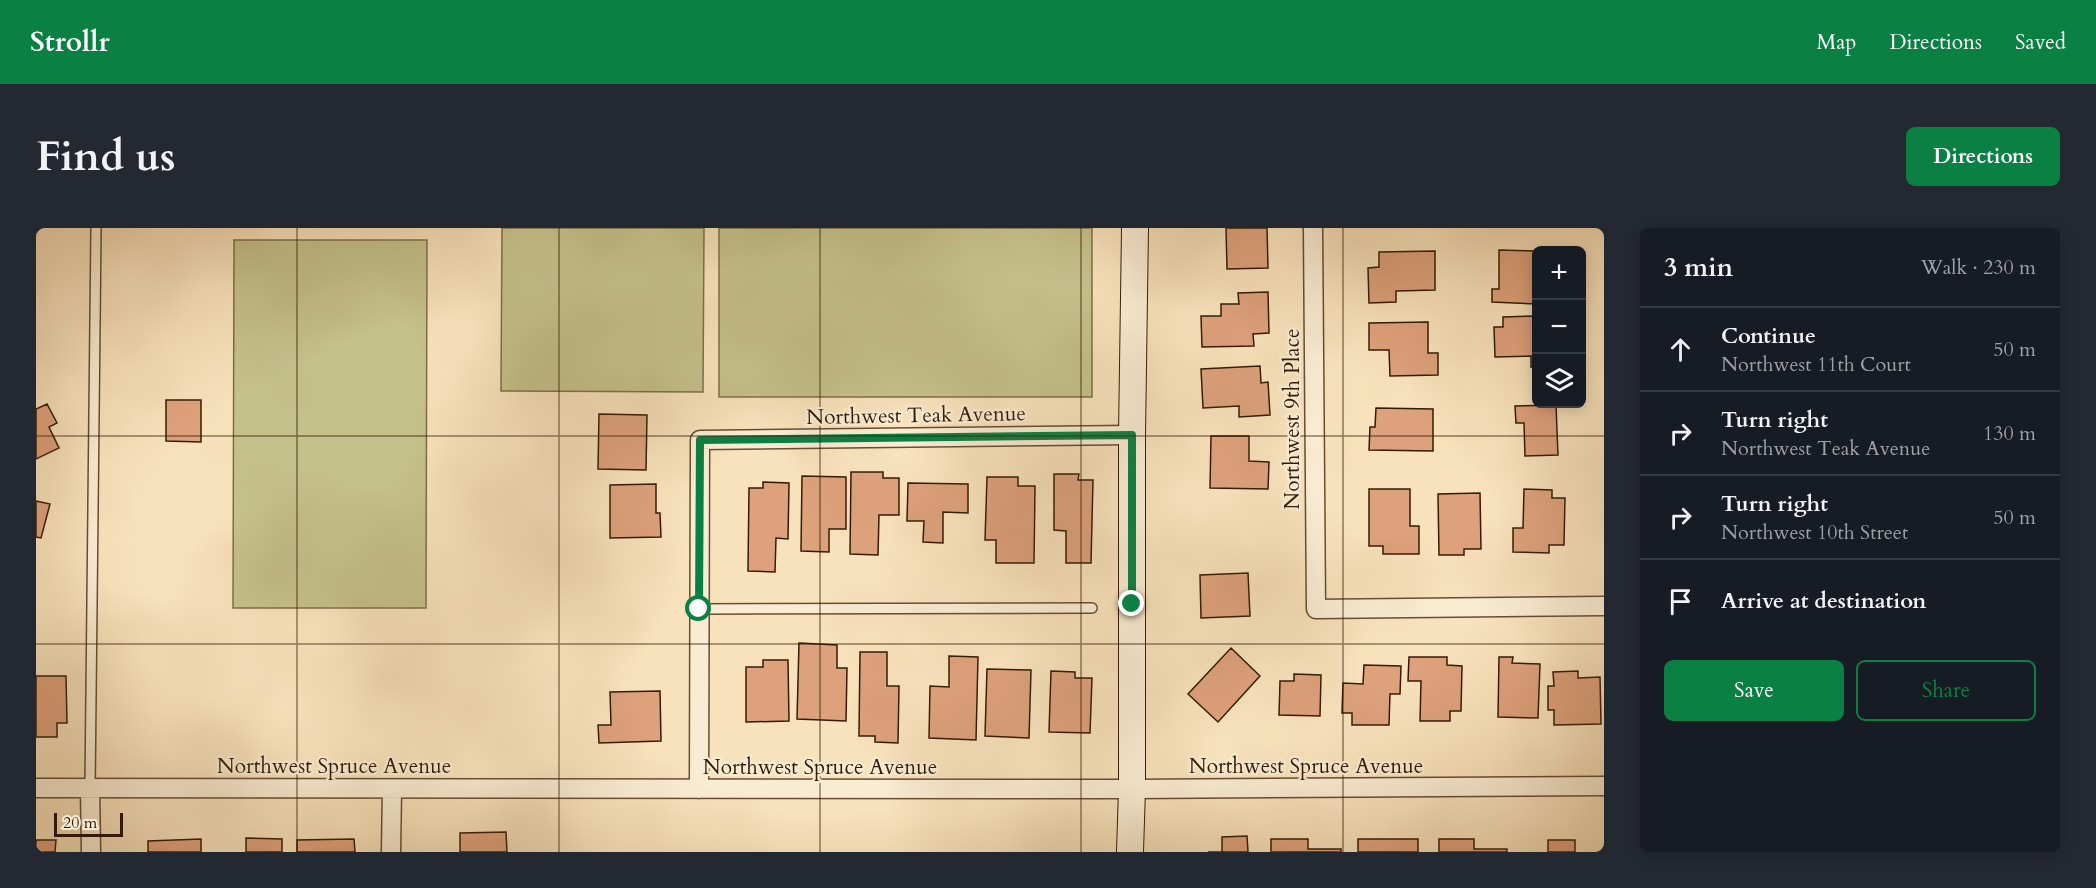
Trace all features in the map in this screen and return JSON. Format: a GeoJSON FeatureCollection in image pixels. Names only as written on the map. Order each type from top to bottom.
{"type":"FeatureCollection","features":[{"type":"Feature","properties":{"kind":"street"},"geometry":{"type":"LineString","coordinates":[[1130,852],[1135,228]]}},
{"type":"Feature","properties":{"kind":"street","name":"Northwest 9th Place"},"geometry":{"type":"LineString","coordinates":[[1313,228],[1316,609],[1604,606]]}},
{"type":"Feature","properties":{"kind":"street","name":"Northwest Teak Avenue"},"geometry":{"type":"LineString","coordinates":[[699,609],[700,440],[1132,435]]}},
{"type":"Feature","properties":{"kind":"street"},"geometry":{"type":"LineString","coordinates":[[699,609],[699,789]]}},
{"type":"Feature","properties":{"kind":"street","name":"Northwest Spruce Avenue"},"geometry":{"type":"LineString","coordinates":[[36,788],[1132,789],[1604,786]]}},
{"type":"Feature","properties":{"kind":"street"},"geometry":{"type":"LineString","coordinates":[[90,789],[91,852]]}},
{"type":"Feature","properties":{"kind":"street"},"geometry":{"type":"LineString","coordinates":[[391,852],[392,789]]}},
{"type":"Feature","properties":{"kind":"lane"},"geometry":{"type":"LineString","coordinates":[[90,789],[96,228]]}},
{"type":"Feature","properties":{"kind":"lane"},"geometry":{"type":"LineString","coordinates":[[699,609],[1092,608]]}},
{"type":"Feature","properties":{"kind":"shaded area"},"geometry":{"type":"Polygon","coordinates":[[[502,228],[704,228],[703,392],[501,391],[502,228]]]}},
{"type":"Feature","properties":{"kind":"shaded area"},"geometry":{"type":"Polygon","coordinates":[[[719,228],[1092,228],[1092,397],[719,397],[719,228]]]}},
{"type":"Feature","properties":{"kind":"shaded area"},"geometry":{"type":"Polygon","coordinates":[[[234,240],[427,240],[426,608],[233,608],[234,240]]]}},
{"type":"Feature","properties":{"kind":"building"},"geometry":{"type":"Polygon","coordinates":[[[1226,228],[1267,228],[1268,268],[1227,269],[1226,228]]]}},
{"type":"Feature","properties":{"kind":"building"},"geometry":{"type":"Polygon","coordinates":[[[1499,250],[1532,251],[1532,304],[1492,302],[1492,289],[1499,289],[1499,250]]]}},
{"type":"Feature","properties":{"kind":"building"},"geometry":{"type":"Polygon","coordinates":[[[1435,251],[1435,290],[1396,291],[1396,302],[1369,303],[1368,268],[1379,267],[1379,252],[1435,251]]]}},
{"type":"Feature","properties":{"kind":"building"},"geometry":{"type":"Polygon","coordinates":[[[1268,292],[1269,333],[1253,334],[1254,346],[1202,347],[1201,316],[1221,316],[1221,304],[1239,304],[1238,293],[1268,292]]]}},
{"type":"Feature","properties":{"kind":"building"},"geometry":{"type":"Polygon","coordinates":[[[1532,316],[1532,367],[1531,356],[1495,357],[1494,327],[1503,327],[1503,317],[1532,316]]]}},
{"type":"Feature","properties":{"kind":"building"},"geometry":{"type":"Polygon","coordinates":[[[1428,322],[1428,353],[1438,353],[1438,375],[1390,376],[1389,350],[1369,350],[1369,323],[1428,322]]]}},
{"type":"Feature","properties":{"kind":"building"},"geometry":{"type":"Polygon","coordinates":[[[1260,366],[1261,383],[1268,382],[1270,415],[1239,417],[1239,406],[1203,408],[1201,369],[1260,366]]]}},
{"type":"Feature","properties":{"kind":"building"},"geometry":{"type":"Polygon","coordinates":[[[166,400],[201,400],[201,442],[166,441],[166,400]]]}},
{"type":"Feature","properties":{"kind":"building"},"geometry":{"type":"Polygon","coordinates":[[[47,404],[57,423],[49,427],[59,448],[36,459],[36,409],[47,404]]]}},
{"type":"Feature","properties":{"kind":"building"},"geometry":{"type":"Polygon","coordinates":[[[1515,406],[1556,408],[1558,455],[1525,456],[1524,423],[1516,423],[1515,406]]]}},
{"type":"Feature","properties":{"kind":"building"},"geometry":{"type":"Polygon","coordinates":[[[1376,408],[1433,409],[1433,451],[1369,450],[1370,427],[1375,427],[1376,408]]]}},
{"type":"Feature","properties":{"kind":"building"},"geometry":{"type":"Polygon","coordinates":[[[599,414],[647,415],[646,470],[598,469],[599,414]]]}},
{"type":"Feature","properties":{"kind":"building"},"geometry":{"type":"Polygon","coordinates":[[[1211,436],[1249,436],[1249,461],[1269,462],[1268,489],[1210,488],[1211,436]]]}},
{"type":"Feature","properties":{"kind":"building"},"geometry":{"type":"Polygon","coordinates":[[[851,472],[883,472],[883,478],[899,478],[899,515],[879,515],[878,555],[850,554],[851,472]]]}},
{"type":"Feature","properties":{"kind":"building"},"geometry":{"type":"Polygon","coordinates":[[[1054,474],[1079,474],[1078,480],[1093,480],[1091,563],[1066,563],[1066,531],[1054,530],[1054,474]]]}},
{"type":"Feature","properties":{"kind":"building"},"geometry":{"type":"Polygon","coordinates":[[[802,476],[846,477],[846,529],[829,529],[829,552],[801,551],[802,476]]]}},
{"type":"Feature","properties":{"kind":"building"},"geometry":{"type":"Polygon","coordinates":[[[987,477],[1018,477],[1018,486],[1035,486],[1034,563],[996,563],[996,540],[985,540],[987,477]]]}},
{"type":"Feature","properties":{"kind":"building"},"geometry":{"type":"Polygon","coordinates":[[[763,482],[789,483],[788,539],[776,538],[775,572],[748,571],[749,488],[763,488],[763,482]]]}},
{"type":"Feature","properties":{"kind":"building"},"geometry":{"type":"Polygon","coordinates":[[[908,483],[968,484],[968,513],[943,512],[943,543],[923,542],[924,521],[907,521],[908,483]]]}},
{"type":"Feature","properties":{"kind":"building"},"geometry":{"type":"Polygon","coordinates":[[[656,484],[656,513],[660,513],[661,537],[610,538],[610,485],[656,484]]]}},
{"type":"Feature","properties":{"kind":"building"},"geometry":{"type":"Polygon","coordinates":[[[1369,489],[1410,489],[1410,526],[1419,526],[1419,554],[1383,554],[1383,546],[1369,546],[1369,489]]]}},
{"type":"Feature","properties":{"kind":"building"},"geometry":{"type":"Polygon","coordinates":[[[1524,489],[1552,490],[1552,498],[1565,498],[1564,545],[1549,545],[1549,553],[1513,552],[1513,528],[1523,528],[1524,489]]]}},
{"type":"Feature","properties":{"kind":"building"},"geometry":{"type":"Polygon","coordinates":[[[1480,493],[1481,549],[1464,549],[1464,555],[1439,555],[1438,494],[1480,493]]]}},
{"type":"Feature","properties":{"kind":"building"},"geometry":{"type":"Polygon","coordinates":[[[36,501],[50,504],[41,538],[36,537],[36,501]]]}},
{"type":"Feature","properties":{"kind":"building"},"geometry":{"type":"Polygon","coordinates":[[[1248,573],[1250,616],[1201,618],[1200,575],[1248,573]]]}},
{"type":"Feature","properties":{"kind":"building"},"geometry":{"type":"Polygon","coordinates":[[[799,643],[837,645],[837,668],[847,668],[846,721],[797,719],[799,643]]]}},
{"type":"Feature","properties":{"kind":"building"},"geometry":{"type":"Polygon","coordinates":[[[1231,648],[1260,676],[1218,722],[1188,694],[1231,648]]]}},
{"type":"Feature","properties":{"kind":"building"},"geometry":{"type":"Polygon","coordinates":[[[860,652],[887,652],[887,686],[899,686],[898,743],[875,742],[875,736],[859,736],[860,652]]]}},
{"type":"Feature","properties":{"kind":"building"},"geometry":{"type":"Polygon","coordinates":[[[949,656],[978,657],[976,740],[929,738],[930,686],[949,687],[949,656]]]}},
{"type":"Feature","properties":{"kind":"building"},"geometry":{"type":"Polygon","coordinates":[[[1409,657],[1447,657],[1447,665],[1462,666],[1461,711],[1450,711],[1450,721],[1420,721],[1421,681],[1408,681],[1409,657]]]}},
{"type":"Feature","properties":{"kind":"building"},"geometry":{"type":"Polygon","coordinates":[[[1499,657],[1513,657],[1512,663],[1540,664],[1538,718],[1498,717],[1499,657]]]}},
{"type":"Feature","properties":{"kind":"building"},"geometry":{"type":"Polygon","coordinates":[[[763,660],[788,660],[789,721],[746,722],[746,667],[763,667],[763,660]]]}},
{"type":"Feature","properties":{"kind":"building"},"geometry":{"type":"Polygon","coordinates":[[[1364,665],[1401,666],[1400,694],[1390,694],[1389,725],[1352,725],[1352,713],[1342,713],[1343,683],[1363,684],[1364,665]]]}},
{"type":"Feature","properties":{"kind":"building"},"geometry":{"type":"Polygon","coordinates":[[[987,669],[1031,670],[1029,738],[985,736],[987,669]]]}},
{"type":"Feature","properties":{"kind":"building"},"geometry":{"type":"Polygon","coordinates":[[[1051,671],[1075,672],[1075,678],[1092,678],[1090,733],[1049,732],[1051,671]]]}},
{"type":"Feature","properties":{"kind":"building"},"geometry":{"type":"Polygon","coordinates":[[[1578,671],[1578,678],[1600,677],[1601,724],[1554,725],[1554,710],[1548,710],[1548,686],[1554,686],[1553,672],[1578,671]]]}},
{"type":"Feature","properties":{"kind":"building"},"geometry":{"type":"Polygon","coordinates":[[[1294,674],[1321,675],[1320,716],[1279,715],[1280,681],[1294,681],[1294,674]]]}},
{"type":"Feature","properties":{"kind":"building"},"geometry":{"type":"Polygon","coordinates":[[[36,676],[66,676],[67,723],[57,723],[57,737],[36,737],[36,676]]]}},
{"type":"Feature","properties":{"kind":"building"},"geometry":{"type":"Polygon","coordinates":[[[660,691],[661,741],[599,743],[598,725],[611,725],[610,692],[660,691]]]}},
{"type":"Feature","properties":{"kind":"building"},"geometry":{"type":"Polygon","coordinates":[[[506,832],[507,852],[460,852],[460,833],[506,832]]]}},
{"type":"Feature","properties":{"kind":"building"},"geometry":{"type":"Polygon","coordinates":[[[1247,836],[1248,852],[1222,852],[1222,837],[1247,836]]]}},
{"type":"Feature","properties":{"kind":"building"},"geometry":{"type":"Polygon","coordinates":[[[246,838],[282,839],[282,852],[246,852],[246,838]]]}},
{"type":"Feature","properties":{"kind":"building"},"geometry":{"type":"Polygon","coordinates":[[[201,839],[201,852],[148,852],[148,841],[201,839]]]}},
{"type":"Feature","properties":{"kind":"building"},"geometry":{"type":"Polygon","coordinates":[[[354,839],[355,852],[297,852],[297,840],[354,839]]]}},
{"type":"Feature","properties":{"kind":"building"},"geometry":{"type":"Polygon","coordinates":[[[1271,839],[1308,839],[1308,849],[1341,849],[1341,852],[1271,852],[1271,839]]]}},
{"type":"Feature","properties":{"kind":"building"},"geometry":{"type":"Polygon","coordinates":[[[1358,839],[1418,839],[1418,852],[1358,852],[1358,839]]]}},
{"type":"Feature","properties":{"kind":"building"},"geometry":{"type":"Polygon","coordinates":[[[1439,839],[1474,839],[1474,849],[1507,849],[1507,852],[1439,852],[1439,839]]]}},
{"type":"Feature","properties":{"kind":"building"},"geometry":{"type":"Polygon","coordinates":[[[36,840],[56,840],[55,852],[36,852],[36,840]]]}},
{"type":"Feature","properties":{"kind":"building"},"geometry":{"type":"Polygon","coordinates":[[[1548,840],[1575,840],[1575,852],[1548,852],[1548,840]]]}},
{"type":"Feature","properties":{"kind":"route"},"geometry":{"type":"LineString","coordinates":[[699,609],[700,440],[1132,435],[1132,604]]}}]}
